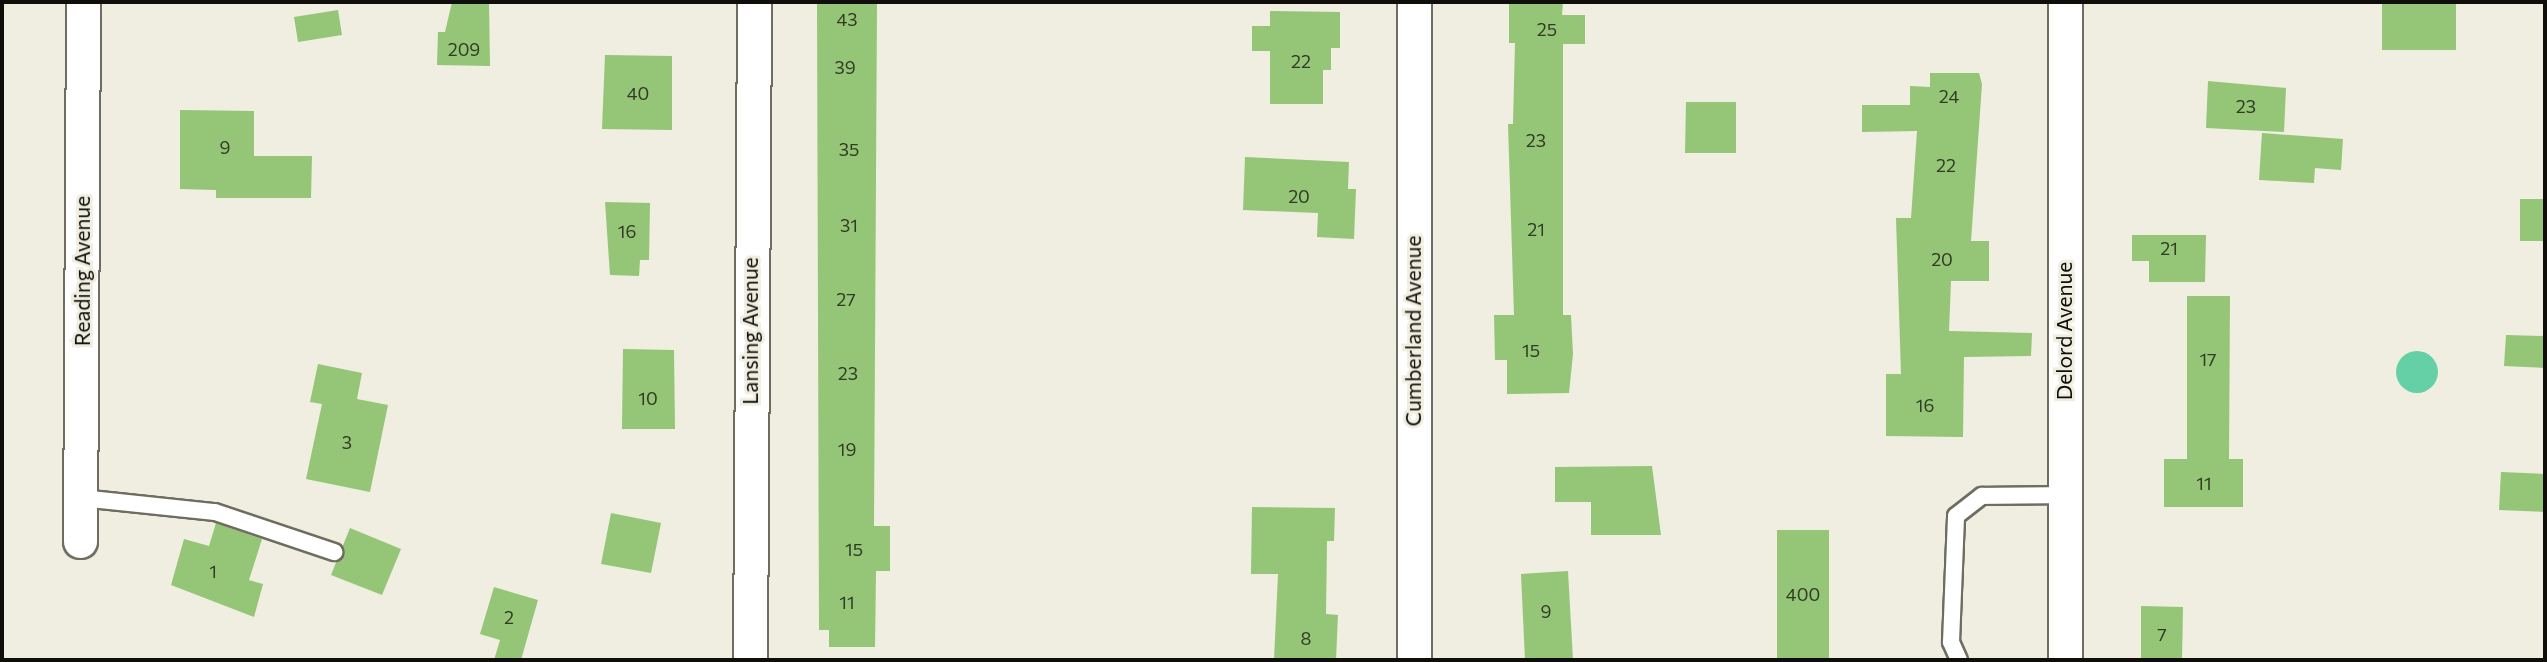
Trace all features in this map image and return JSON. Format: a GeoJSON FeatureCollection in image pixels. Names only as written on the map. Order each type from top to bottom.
{"type":"FeatureCollection","features":[{"type":"Feature","properties":{"kind":"street","name":"Reading Avenue"},"geometry":{"type":"LineString","coordinates":[[80,541],[83,2]]}},
{"type":"Feature","properties":{"kind":"street","name":"Lansing Avenue"},"geometry":{"type":"LineString","coordinates":[[750,660],[754,2]]}},
{"type":"Feature","properties":{"kind":"street","name":"Cumberland Avenue"},"geometry":{"type":"LineString","coordinates":[[1414,2],[1414,660]]}},
{"type":"Feature","properties":{"kind":"street","name":"Delord Avenue"},"geometry":{"type":"LineString","coordinates":[[2065,2],[2065,660]]}},
{"type":"Feature","properties":{"kind":"lane"},"geometry":{"type":"LineString","coordinates":[[1959,660],[1951,642],[1956,516],[1982,496],[2065,495]]}},
{"type":"Feature","properties":{"kind":"lane"},"geometry":{"type":"LineString","coordinates":[[80,498],[215,512],[334,552]]}},
{"type":"Feature","properties":{"kind":"shaded area"},"geometry":{"type":"Polygon","coordinates":[[[2417,351],[2432,357],[2438,372],[2432,387],[2417,393],[2402,387],[2396,372],[2402,357],[2417,351]]]}},
{"type":"Feature","properties":{"kind":"building"},"geometry":{"type":"Polygon","coordinates":[[[452,2],[489,2],[490,66],[437,65],[438,32],[445,32],[452,2]]]}},
{"type":"Feature","properties":{"kind":"building"},"geometry":{"type":"Polygon","coordinates":[[[817,2],[877,2],[874,526],[890,526],[890,571],[876,571],[875,647],[829,647],[829,630],[819,630],[817,2]]]}},
{"type":"Feature","properties":{"kind":"building"},"geometry":{"type":"Polygon","coordinates":[[[1509,2],[1563,2],[1562,15],[1585,15],[1585,44],[1563,44],[1563,315],[1571,315],[1573,354],[1569,393],[1507,394],[1507,360],[1495,360],[1494,315],[1514,315],[1508,124],[1513,124],[1515,43],[1509,43],[1509,2]]]}},
{"type":"Feature","properties":{"kind":"building"},"geometry":{"type":"Polygon","coordinates":[[[2382,2],[2456,2],[2456,50],[2382,50],[2382,2]]]}},
{"type":"Feature","properties":{"kind":"building"},"geometry":{"type":"Polygon","coordinates":[[[338,10],[342,35],[298,42],[294,17],[338,10]]]}},
{"type":"Feature","properties":{"kind":"building"},"geometry":{"type":"Polygon","coordinates":[[[1270,11],[1340,12],[1340,48],[1331,48],[1331,70],[1323,70],[1323,104],[1270,104],[1270,51],[1252,51],[1252,26],[1270,26],[1270,11]]]}},
{"type":"Feature","properties":{"kind":"building"},"geometry":{"type":"Polygon","coordinates":[[[605,55],[672,56],[672,130],[602,129],[605,55]]]}},
{"type":"Feature","properties":{"kind":"building"},"geometry":{"type":"Polygon","coordinates":[[[1930,73],[1979,73],[1982,84],[1971,241],[1989,241],[1989,281],[1951,281],[1949,331],[2032,333],[2031,356],[1964,357],[1963,437],[1886,436],[1886,374],[1901,374],[1896,218],[1911,218],[1917,131],[1862,132],[1862,105],[1910,105],[1910,86],[1930,87],[1930,73]]]}},
{"type":"Feature","properties":{"kind":"building"},"geometry":{"type":"Polygon","coordinates":[[[2208,81],[2286,88],[2284,132],[2206,128],[2208,81]]]}},
{"type":"Feature","properties":{"kind":"building"},"geometry":{"type":"Polygon","coordinates":[[[1686,102],[1736,102],[1736,153],[1685,153],[1686,102]]]}},
{"type":"Feature","properties":{"kind":"building"},"geometry":{"type":"Polygon","coordinates":[[[180,110],[254,111],[254,156],[312,156],[311,198],[216,198],[216,190],[180,189],[180,110]]]}},
{"type":"Feature","properties":{"kind":"building"},"geometry":{"type":"Polygon","coordinates":[[[2262,133],[2343,139],[2341,170],[2315,168],[2314,183],[2259,180],[2262,133]]]}},
{"type":"Feature","properties":{"kind":"building"},"geometry":{"type":"Polygon","coordinates":[[[1245,157],[1349,162],[1348,189],[1356,189],[1354,239],[1317,237],[1318,213],[1243,210],[1245,157]]]}},
{"type":"Feature","properties":{"kind":"building"},"geometry":{"type":"Polygon","coordinates":[[[2520,199],[2545,199],[2545,241],[2520,241],[2520,199]]]}},
{"type":"Feature","properties":{"kind":"building"},"geometry":{"type":"Polygon","coordinates":[[[605,202],[650,203],[649,260],[640,260],[639,276],[610,275],[605,202]]]}},
{"type":"Feature","properties":{"kind":"building"},"geometry":{"type":"Polygon","coordinates":[[[2132,235],[2206,235],[2205,282],[2149,282],[2149,261],[2132,261],[2132,235]]]}},
{"type":"Feature","properties":{"kind":"building"},"geometry":{"type":"Polygon","coordinates":[[[2187,296],[2230,296],[2229,459],[2243,459],[2243,507],[2164,507],[2164,459],[2187,459],[2187,296]]]}},
{"type":"Feature","properties":{"kind":"building"},"geometry":{"type":"Polygon","coordinates":[[[2506,335],[2545,336],[2545,368],[2504,366],[2506,335]]]}},
{"type":"Feature","properties":{"kind":"building"},"geometry":{"type":"Polygon","coordinates":[[[623,349],[674,350],[675,429],[622,429],[623,349]]]}},
{"type":"Feature","properties":{"kind":"building"},"geometry":{"type":"Polygon","coordinates":[[[318,364],[362,373],[357,399],[388,405],[370,492],[306,479],[322,404],[310,402],[318,364]]]}},
{"type":"Feature","properties":{"kind":"building"},"geometry":{"type":"Polygon","coordinates":[[[1652,466],[1661,535],[1591,535],[1591,502],[1555,502],[1555,467],[1652,466]]]}},
{"type":"Feature","properties":{"kind":"building"},"geometry":{"type":"Polygon","coordinates":[[[2501,472],[2545,474],[2545,512],[2499,510],[2501,472]]]}},
{"type":"Feature","properties":{"kind":"building"},"geometry":{"type":"Polygon","coordinates":[[[1252,507],[1335,508],[1334,541],[1327,541],[1326,614],[1338,615],[1336,660],[1274,660],[1278,574],[1251,574],[1252,507]]]}},
{"type":"Feature","properties":{"kind":"building"},"geometry":{"type":"Polygon","coordinates":[[[611,513],[661,523],[651,573],[601,564],[611,513]]]}},
{"type":"Feature","properties":{"kind":"building"},"geometry":{"type":"Polygon","coordinates":[[[216,523],[262,539],[249,580],[263,584],[254,617],[171,585],[184,539],[209,546],[216,523]]]}},
{"type":"Feature","properties":{"kind":"building"},"geometry":{"type":"Polygon","coordinates":[[[350,528],[401,549],[382,595],[331,575],[350,528]]]}},
{"type":"Feature","properties":{"kind":"building"},"geometry":{"type":"Polygon","coordinates":[[[1777,530],[1829,530],[1829,658],[1777,658],[1777,530]]]}},
{"type":"Feature","properties":{"kind":"building"},"geometry":{"type":"Polygon","coordinates":[[[1568,571],[1573,660],[1525,660],[1521,574],[1568,571]]]}},
{"type":"Feature","properties":{"kind":"building"},"geometry":{"type":"Polygon","coordinates":[[[494,587],[538,600],[521,660],[494,660],[500,640],[480,634],[494,587]]]}},
{"type":"Feature","properties":{"kind":"building"},"geometry":{"type":"Polygon","coordinates":[[[2141,606],[2183,607],[2182,660],[2141,660],[2141,606]]]}}]}
